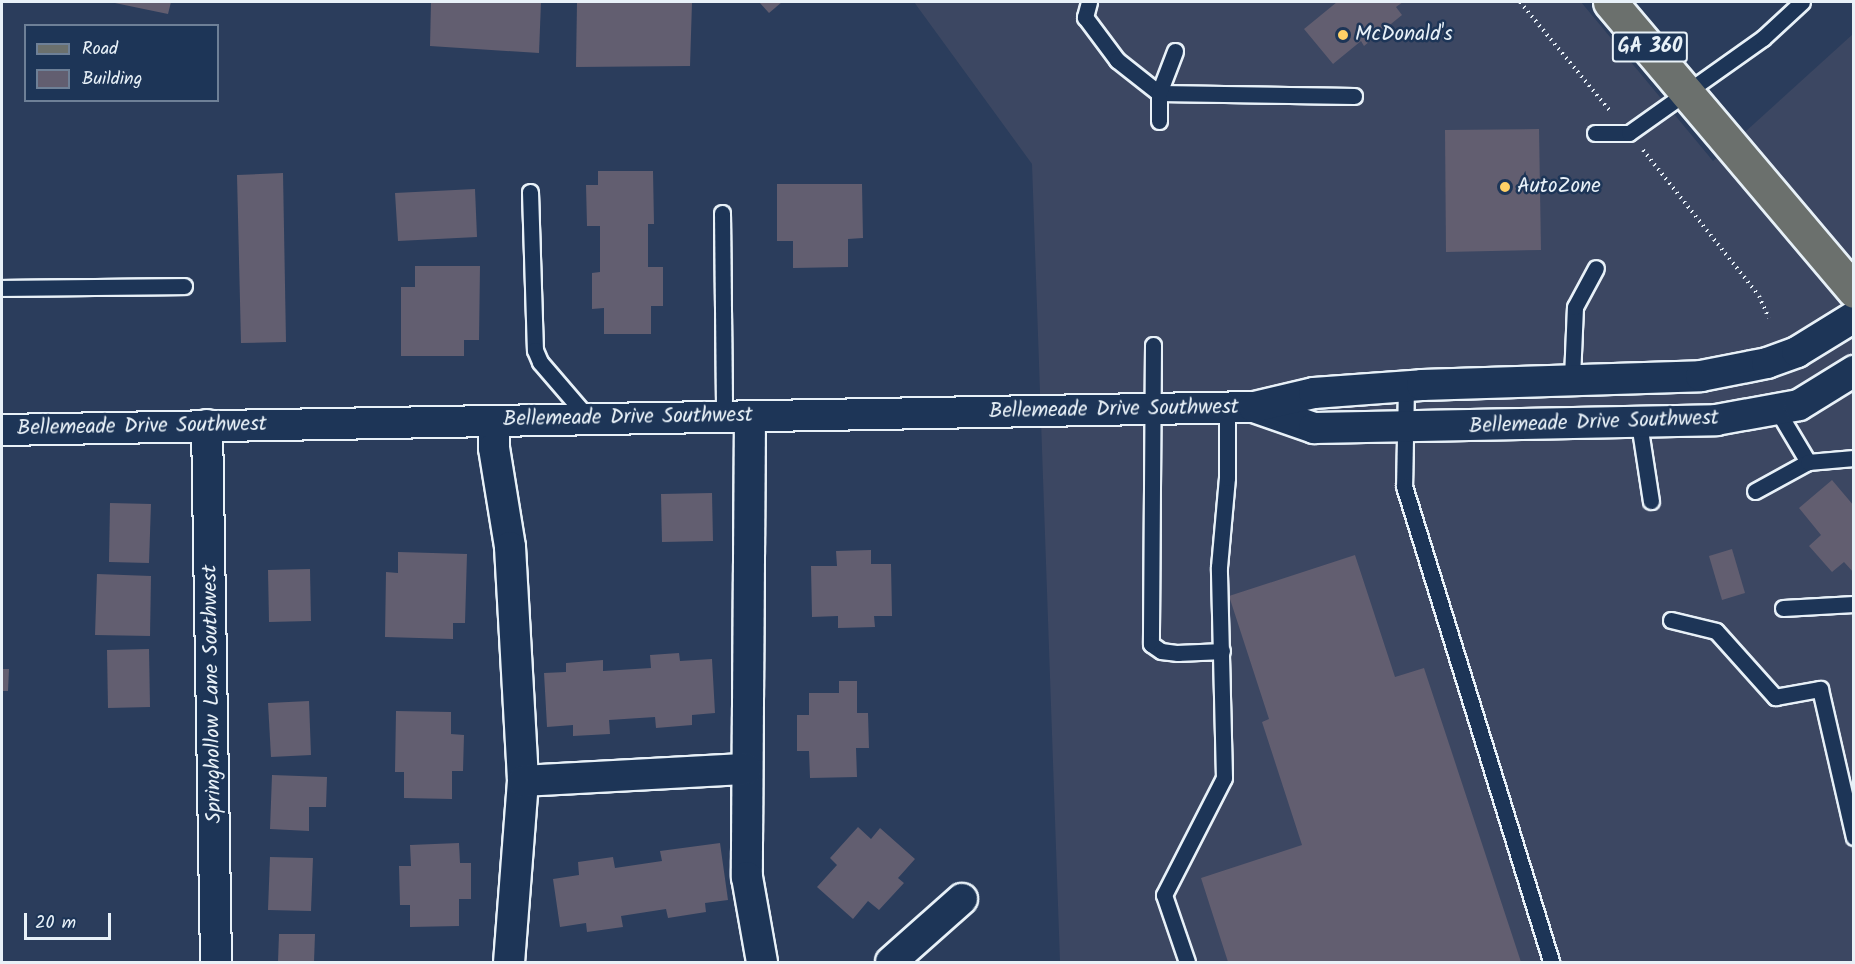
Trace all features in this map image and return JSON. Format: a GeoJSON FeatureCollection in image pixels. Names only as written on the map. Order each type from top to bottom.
{"type":"FeatureCollection","features":[{"type":"Feature","properties":{"kind":"main road","name":"GA 360"},"geometry":{"type":"LineString","coordinates":[[1610,2],[1854,291]]}},
{"type":"Feature","properties":{"kind":"street","name":"Bellemeade Drive Southwest"},"geometry":{"type":"LineString","coordinates":[[2,430],[1240,407],[1314,393],[1406,386],[1572,378],[1701,376],[1767,363],[1824,338],[1854,317]]}},
{"type":"Feature","properties":{"kind":"street","name":"Bellemeade Drive Southwest"},"geometry":{"type":"LineString","coordinates":[[1240,407],[1314,428],[1406,428],[1716,420],[1777,410],[1826,391],[1854,371]]}},
{"type":"Feature","properties":{"kind":"street"},"geometry":{"type":"LineString","coordinates":[[737,416],[747,769],[747,877],[762,963]]}},
{"type":"Feature","properties":{"kind":"street"},"geometry":{"type":"LineString","coordinates":[[494,421],[510,547],[523,781],[509,963]]}},
{"type":"Feature","properties":{"kind":"street","name":"Springhollow Lane Southwest"},"geometry":{"type":"LineString","coordinates":[[207,425],[216,963]]}},
{"type":"Feature","properties":{"kind":"street"},"geometry":{"type":"LineString","coordinates":[[523,781],[747,769]]}},
{"type":"Feature","properties":{"kind":"street"},"geometry":{"type":"LineString","coordinates":[[891,963],[962,899]]}},
{"type":"Feature","properties":{"kind":"lane"},"geometry":{"type":"LineString","coordinates":[[1089,2],[1084,17],[1117,60],[1159,93],[1354,96]]}},
{"type":"Feature","properties":{"kind":"lane"},"geometry":{"type":"LineString","coordinates":[[1595,133],[1629,133],[1689,93],[1763,38],[1802,2]]}},
{"type":"Feature","properties":{"kind":"lane"},"geometry":{"type":"LineString","coordinates":[[1159,121],[1159,93],[1175,51]]}},
{"type":"Feature","properties":{"kind":"lane"},"geometry":{"type":"LineString","coordinates":[[530,192],[535,350],[540,362],[589,419]]}},
{"type":"Feature","properties":{"kind":"lane"},"geometry":{"type":"LineString","coordinates":[[722,213],[737,416]]}},
{"type":"Feature","properties":{"kind":"lane"},"geometry":{"type":"LineString","coordinates":[[1572,378],[1575,307],[1596,268]]}},
{"type":"Feature","properties":{"kind":"lane"},"geometry":{"type":"LineString","coordinates":[[2,288],[184,286]]}},
{"type":"Feature","properties":{"kind":"lane"},"geometry":{"type":"LineString","coordinates":[[1153,345],[1151,644],[1161,651],[1178,653],[1222,651]]}},
{"type":"Feature","properties":{"kind":"lane"},"geometry":{"type":"LineString","coordinates":[[1406,386],[1404,486],[1551,963]]}},
{"type":"Feature","properties":{"kind":"lane"},"geometry":{"type":"LineString","coordinates":[[1187,963],[1164,895],[1224,778],[1219,567],[1227,478],[1240,407]]}},
{"type":"Feature","properties":{"kind":"lane"},"geometry":{"type":"LineString","coordinates":[[1777,410],[1808,462]]}},
{"type":"Feature","properties":{"kind":"lane"},"geometry":{"type":"LineString","coordinates":[[1638,423],[1652,501]]}},
{"type":"Feature","properties":{"kind":"lane"},"geometry":{"type":"LineString","coordinates":[[1755,491],[1808,462],[1854,458]]}},
{"type":"Feature","properties":{"kind":"lane"},"geometry":{"type":"LineString","coordinates":[[1783,609],[1854,604]]}},
{"type":"Feature","properties":{"kind":"lane"},"geometry":{"type":"LineString","coordinates":[[1671,620],[1716,631],[1775,697],[1820,689],[1854,837]]}},
{"type":"Feature","properties":{"kind":"path"},"geometry":{"type":"LineString","coordinates":[[1520,2],[1760,296],[1769,318]]}},
{"type":"Feature","properties":{"kind":"shaded area"},"geometry":{"type":"Polygon","coordinates":[[[914,2],[1581,2],[1713,161],[1853,34],[1853,962],[1060,962],[1032,164],[914,2]]]}},
{"type":"Feature","properties":{"kind":"building"},"geometry":{"type":"Polygon","coordinates":[[[110,2],[171,2],[168,14],[110,2]]]}},
{"type":"Feature","properties":{"kind":"building"},"geometry":{"type":"Polygon","coordinates":[[[431,2],[541,2],[539,53],[430,46],[431,2]]]}},
{"type":"Feature","properties":{"kind":"building"},"geometry":{"type":"Polygon","coordinates":[[[577,2],[692,2],[690,66],[576,67],[577,2]]]}},
{"type":"Feature","properties":{"kind":"building"},"geometry":{"type":"Polygon","coordinates":[[[759,2],[782,2],[769,13],[759,2]]]}},
{"type":"Feature","properties":{"kind":"building","name":"McDonald's"},"geometry":{"type":"Polygon","coordinates":[[[1337,2],[1403,2],[1396,7],[1402,15],[1364,46],[1361,41],[1333,64],[1304,29],[1337,2]]]}},
{"type":"Feature","properties":{"kind":"building"},"geometry":{"type":"Polygon","coordinates":[[[1539,129],[1541,250],[1446,252],[1445,130],[1539,129]]]}},
{"type":"Feature","properties":{"kind":"building"},"geometry":{"type":"Polygon","coordinates":[[[598,171],[653,171],[654,224],[648,224],[648,267],[663,267],[663,306],[651,306],[651,334],[604,334],[604,308],[592,309],[592,273],[600,272],[600,226],[587,226],[586,185],[598,185],[598,171]]]}},
{"type":"Feature","properties":{"kind":"building"},"geometry":{"type":"Polygon","coordinates":[[[283,173],[286,342],[241,343],[237,175],[283,173]]]}},
{"type":"Feature","properties":{"kind":"building"},"geometry":{"type":"Polygon","coordinates":[[[777,184],[862,184],[863,238],[848,239],[848,267],[793,268],[793,241],[777,241],[777,184]]]}},
{"type":"Feature","properties":{"kind":"building"},"geometry":{"type":"Polygon","coordinates":[[[475,189],[477,237],[398,241],[395,193],[475,189]]]}},
{"type":"Feature","properties":{"kind":"building"},"geometry":{"type":"Polygon","coordinates":[[[415,266],[480,266],[479,340],[464,340],[464,356],[401,356],[401,287],[415,287],[415,266]]]}},
{"type":"Feature","properties":{"kind":"building"},"geometry":{"type":"Polygon","coordinates":[[[1832,480],[1854,506],[1854,573],[1844,562],[1832,572],[1809,546],[1821,535],[1799,508],[1832,480]]]}},
{"type":"Feature","properties":{"kind":"building"},"geometry":{"type":"Polygon","coordinates":[[[712,493],[713,541],[662,542],[661,494],[712,493]]]}},
{"type":"Feature","properties":{"kind":"building"},"geometry":{"type":"Polygon","coordinates":[[[110,503],[151,504],[149,563],[109,562],[110,503]]]}},
{"type":"Feature","properties":{"kind":"building"},"geometry":{"type":"Polygon","coordinates":[[[1732,549],[1745,593],[1722,600],[1709,556],[1732,549]]]}},
{"type":"Feature","properties":{"kind":"building"},"geometry":{"type":"Polygon","coordinates":[[[871,550],[871,564],[891,564],[892,616],[874,616],[875,627],[838,628],[838,616],[812,617],[811,566],[837,566],[836,551],[871,550]]]}},
{"type":"Feature","properties":{"kind":"building"},"geometry":{"type":"Polygon","coordinates":[[[398,552],[467,554],[465,623],[453,623],[453,639],[385,637],[386,572],[398,573],[398,552]]]}},
{"type":"Feature","properties":{"kind":"building"},"geometry":{"type":"Polygon","coordinates":[[[1355,555],[1395,677],[1424,668],[1521,962],[1228,962],[1201,878],[1302,845],[1262,722],[1269,719],[1229,596],[1355,555]]]}},
{"type":"Feature","properties":{"kind":"building"},"geometry":{"type":"Polygon","coordinates":[[[310,569],[311,621],[269,622],[268,570],[310,569]]]}},
{"type":"Feature","properties":{"kind":"building"},"geometry":{"type":"Polygon","coordinates":[[[97,574],[151,576],[150,636],[95,635],[97,574]]]}},
{"type":"Feature","properties":{"kind":"building"},"geometry":{"type":"Polygon","coordinates":[[[149,649],[150,707],[108,708],[107,650],[149,649]]]}},
{"type":"Feature","properties":{"kind":"building"},"geometry":{"type":"Polygon","coordinates":[[[679,653],[680,661],[712,659],[715,713],[692,715],[692,725],[656,728],[655,717],[609,720],[610,734],[573,736],[573,725],[547,727],[544,673],[566,672],[566,663],[603,660],[603,671],[651,668],[650,655],[679,653]]]}},
{"type":"Feature","properties":{"kind":"building"},"geometry":{"type":"Polygon","coordinates":[[[2,669],[9,669],[8,691],[2,691],[2,669]]]}},
{"type":"Feature","properties":{"kind":"building"},"geometry":{"type":"Polygon","coordinates":[[[839,681],[857,681],[857,713],[868,713],[869,748],[856,748],[857,777],[810,778],[809,751],[797,751],[797,715],[809,715],[809,693],[839,693],[839,681]]]}},
{"type":"Feature","properties":{"kind":"building"},"geometry":{"type":"Polygon","coordinates":[[[309,701],[311,755],[271,757],[268,703],[309,701]]]}},
{"type":"Feature","properties":{"kind":"building"},"geometry":{"type":"Polygon","coordinates":[[[396,711],[451,712],[451,734],[464,735],[463,771],[452,771],[452,799],[404,798],[404,772],[395,772],[396,711]]]}},
{"type":"Feature","properties":{"kind":"building"},"geometry":{"type":"Polygon","coordinates":[[[272,775],[327,777],[326,807],[309,807],[309,831],[270,829],[272,775]]]}},
{"type":"Feature","properties":{"kind":"building"},"geometry":{"type":"Polygon","coordinates":[[[858,827],[871,839],[880,828],[915,859],[898,878],[904,883],[879,910],[868,901],[853,919],[817,887],[837,865],[830,858],[858,827]]]}},
{"type":"Feature","properties":{"kind":"building"},"geometry":{"type":"Polygon","coordinates":[[[459,843],[460,863],[471,863],[471,899],[459,899],[459,926],[410,927],[410,905],[400,905],[399,866],[411,866],[410,845],[459,843]]]}},
{"type":"Feature","properties":{"kind":"building"},"geometry":{"type":"Polygon","coordinates":[[[720,843],[728,900],[705,903],[706,912],[668,918],[666,909],[621,916],[623,927],[587,932],[586,923],[560,927],[553,879],[579,875],[578,862],[613,857],[615,868],[662,861],[660,851],[720,843]]]}},
{"type":"Feature","properties":{"kind":"building"},"geometry":{"type":"Polygon","coordinates":[[[270,857],[313,858],[311,911],[268,910],[270,857]]]}},
{"type":"Feature","properties":{"kind":"building"},"geometry":{"type":"Polygon","coordinates":[[[279,934],[315,934],[314,962],[278,962],[279,934]]]}},
{"type":"Feature","properties":{"kind":"place","name":"McDonald's"},"geometry":{"type":"Point","coordinates":[1343,35]}},
{"type":"Feature","properties":{"kind":"place","name":"AutoZone"},"geometry":{"type":"Point","coordinates":[1505,187]}}]}
